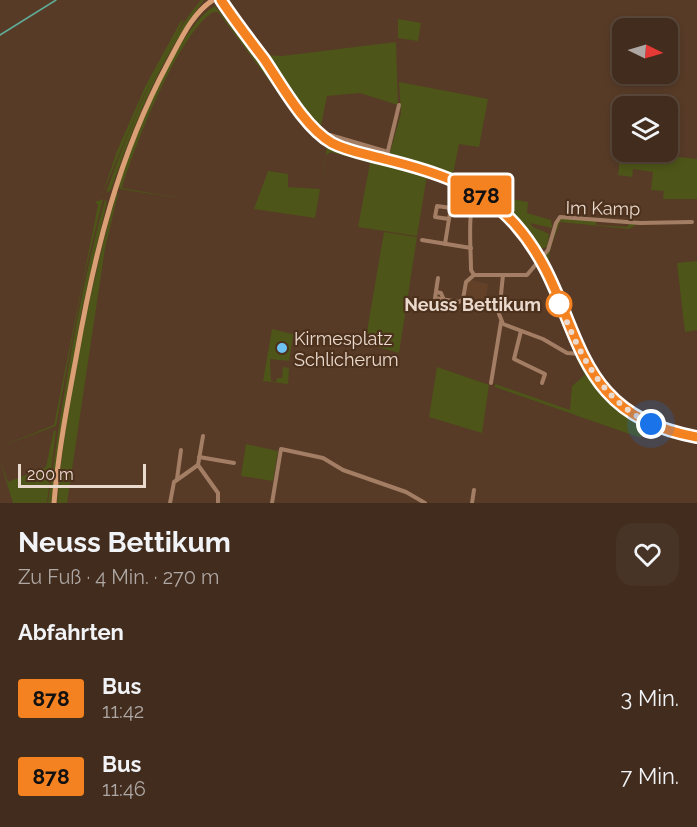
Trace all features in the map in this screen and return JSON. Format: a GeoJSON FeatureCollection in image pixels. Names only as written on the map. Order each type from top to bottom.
{"type":"FeatureCollection","features":[{"type":"Feature","properties":{"kind":"main road"},"geometry":{"type":"LineString","coordinates":[[54,503],[81,328],[109,206],[126,155],[149,100],[177,47],[207,0]]}},
{"type":"Feature","properties":{"kind":"main road"},"geometry":{"type":"LineString","coordinates":[[203,7],[213,0]]}},
{"type":"Feature","properties":{"kind":"main road"},"geometry":{"type":"LineString","coordinates":[[221,0],[305,117],[327,140],[344,148],[441,175],[476,192],[507,216],[540,259],[580,354],[598,382],[622,406],[656,426],[697,437]]}},
{"type":"Feature","properties":{"kind":"street"},"geometry":{"type":"LineString","coordinates":[[386,159],[399,105]]}},
{"type":"Feature","properties":{"kind":"street"},"geometry":{"type":"LineString","coordinates":[[327,140],[330,135],[388,152]]}},
{"type":"Feature","properties":{"kind":"street"},"geometry":{"type":"LineString","coordinates":[[474,275],[471,270],[471,248],[473,200],[476,192]]}},
{"type":"Feature","properties":{"kind":"street"},"geometry":{"type":"LineString","coordinates":[[445,244],[451,208],[437,206],[435,217],[449,219]]}},
{"type":"Feature","properties":{"kind":"street","name":"Im Kamp"},"geometry":{"type":"LineString","coordinates":[[540,259],[548,250],[556,223],[560,218],[640,223],[692,222]]}},
{"type":"Feature","properties":{"kind":"street"},"geometry":{"type":"LineString","coordinates":[[422,240],[471,248]]}},
{"type":"Feature","properties":{"kind":"street"},"geometry":{"type":"LineString","coordinates":[[438,278],[435,298],[462,301],[466,282],[474,275],[525,276],[540,259]]}},
{"type":"Feature","properties":{"kind":"street"},"geometry":{"type":"LineString","coordinates":[[491,383],[501,322],[499,309],[503,276]]}},
{"type":"Feature","properties":{"kind":"street"},"geometry":{"type":"LineString","coordinates":[[501,322],[543,339],[567,353],[580,354]]}},
{"type":"Feature","properties":{"kind":"street"},"geometry":{"type":"LineString","coordinates":[[521,331],[514,360],[544,374],[542,383]]}},
{"type":"Feature","properties":{"kind":"street"},"geometry":{"type":"LineString","coordinates":[[203,436],[198,465],[218,494],[218,503]]}},
{"type":"Feature","properties":{"kind":"street"},"geometry":{"type":"LineString","coordinates":[[272,503],[281,449],[323,458],[343,470],[406,492],[425,503]]}},
{"type":"Feature","properties":{"kind":"street"},"geometry":{"type":"LineString","coordinates":[[177,479],[181,450]]}},
{"type":"Feature","properties":{"kind":"street"},"geometry":{"type":"LineString","coordinates":[[199,457],[234,463]]}},
{"type":"Feature","properties":{"kind":"street"},"geometry":{"type":"LineString","coordinates":[[170,503],[172,484],[198,465]]}},
{"type":"Feature","properties":{"kind":"street"},"geometry":{"type":"LineString","coordinates":[[472,503],[474,490]]}},
{"type":"Feature","properties":{"kind":"shaded area"},"geometry":{"type":"Polygon","coordinates":[[[468,281],[488,284],[485,306],[463,306],[468,281]]]}},
{"type":"Feature","properties":{"kind":"green space"},"geometry":{"type":"Polygon","coordinates":[[[201,0],[204,0],[175,44],[150,91],[111,190],[106,193],[134,119],[158,67],[186,20],[201,0]]]}},
{"type":"Feature","properties":{"kind":"green space"},"geometry":{"type":"Polygon","coordinates":[[[225,0],[267,55],[282,56],[396,42],[398,105],[360,93],[327,96],[320,131],[225,0]]]}},
{"type":"Feature","properties":{"kind":"green space"},"geometry":{"type":"Polygon","coordinates":[[[215,6],[323,146],[304,127],[218,12],[213,12],[200,24],[172,67],[136,146],[122,188],[184,199],[120,189],[118,186],[134,143],[171,61],[200,18],[215,6]]]}},
{"type":"Feature","properties":{"kind":"green space"},"geometry":{"type":"Polygon","coordinates":[[[398,19],[421,23],[418,41],[398,38],[398,19]]]}},
{"type":"Feature","properties":{"kind":"green space"},"geometry":{"type":"Polygon","coordinates":[[[184,20],[144,95],[102,195],[117,151],[146,85],[181,21],[184,20]]]}},
{"type":"Feature","properties":{"kind":"green space"},"geometry":{"type":"Polygon","coordinates":[[[399,82],[488,99],[479,147],[459,144],[453,174],[467,181],[465,183],[442,172],[389,156],[401,113],[399,82]]]}},
{"type":"Feature","properties":{"kind":"green space"},"geometry":{"type":"Polygon","coordinates":[[[327,146],[349,155],[427,175],[417,236],[358,227],[370,163],[331,152],[326,155],[317,218],[327,146]]]}},
{"type":"Feature","properties":{"kind":"green space"},"geometry":{"type":"Polygon","coordinates":[[[678,157],[697,159],[697,199],[663,199],[664,191],[651,190],[653,172],[633,169],[632,177],[618,175],[620,162],[678,162],[678,157]]]}},
{"type":"Feature","properties":{"kind":"green space"},"geometry":{"type":"Polygon","coordinates":[[[268,171],[288,174],[288,187],[320,189],[315,218],[254,209],[268,171]]]}},
{"type":"Feature","properties":{"kind":"green space"},"geometry":{"type":"Polygon","coordinates":[[[126,192],[118,194],[105,248],[67,503],[57,503],[66,425],[88,309],[116,194],[126,192]]]}},
{"type":"Feature","properties":{"kind":"green space"},"geometry":{"type":"Polygon","coordinates":[[[499,197],[528,202],[527,213],[551,220],[552,228],[530,223],[533,227],[549,234],[547,247],[539,249],[511,213],[496,201],[499,197]]]}},
{"type":"Feature","properties":{"kind":"green space"},"geometry":{"type":"Polygon","coordinates":[[[103,199],[84,277],[56,426],[0,447],[54,425],[98,205],[95,202],[103,199]]]}},
{"type":"Feature","properties":{"kind":"green space"},"geometry":{"type":"Polygon","coordinates":[[[105,199],[107,202],[81,314],[51,503],[48,503],[72,350],[95,236],[105,199]]]}},
{"type":"Feature","properties":{"kind":"green space"},"geometry":{"type":"Polygon","coordinates":[[[563,218],[596,221],[596,225],[628,227],[629,223],[672,223],[636,225],[629,229],[560,222],[549,258],[554,280],[576,332],[600,373],[631,405],[650,418],[671,427],[649,420],[628,407],[610,391],[595,372],[572,329],[544,262],[555,226],[563,218]]]}},
{"type":"Feature","properties":{"kind":"green space"},"geometry":{"type":"Polygon","coordinates":[[[384,232],[417,237],[399,353],[365,343],[384,232]]]}},
{"type":"Feature","properties":{"kind":"green space"},"geometry":{"type":"Polygon","coordinates":[[[697,261],[697,330],[685,332],[677,263],[697,261]]]}},
{"type":"Feature","properties":{"kind":"green space"},"geometry":{"type":"Polygon","coordinates":[[[272,329],[296,335],[293,337],[289,361],[270,359],[271,381],[276,382],[277,378],[282,378],[283,367],[289,368],[288,384],[263,381],[272,329]]]}},
{"type":"Feature","properties":{"kind":"green space"},"geometry":{"type":"Polygon","coordinates":[[[575,356],[603,393],[625,413],[651,429],[697,443],[647,431],[643,431],[641,438],[495,387],[495,384],[570,410],[572,386],[585,375],[575,356]]]}},
{"type":"Feature","properties":{"kind":"green space"},"geometry":{"type":"Polygon","coordinates":[[[437,367],[489,385],[482,433],[429,417],[437,367]]]}},
{"type":"Feature","properties":{"kind":"green space"},"geometry":{"type":"Polygon","coordinates":[[[54,430],[56,431],[47,503],[13,503],[0,461],[8,482],[46,467],[54,430]]]}},
{"type":"Feature","properties":{"kind":"green space"},"geometry":{"type":"Polygon","coordinates":[[[246,444],[278,451],[273,481],[241,476],[246,444]]]}},
{"type":"Feature","properties":{"kind":"waterway"},"geometry":{"type":"LineString","coordinates":[[0,35],[56,0]]}},
{"type":"Feature","properties":{"kind":"bus line","name":"878"},"geometry":{"type":"LineString","coordinates":[[221,0],[305,117],[327,140],[344,148],[435,172],[483,196],[507,216],[540,259],[580,354],[598,382],[622,406],[645,421],[674,432],[697,437]]}},
{"type":"Feature","properties":{"kind":"place","name":"Neuss Bettikum"},"geometry":{"type":"Point","coordinates":[559,304]}},
{"type":"Feature","properties":{"kind":"place","name":"Kirmesplatz Schlicherum"},"geometry":{"type":"Point","coordinates":[282,348]}},
{"type":"Feature","properties":{"kind":"route"},"geometry":{"type":"LineString","coordinates":[[559,304],[557,298],[580,354],[594,376],[622,406],[651,424]]}}]}
